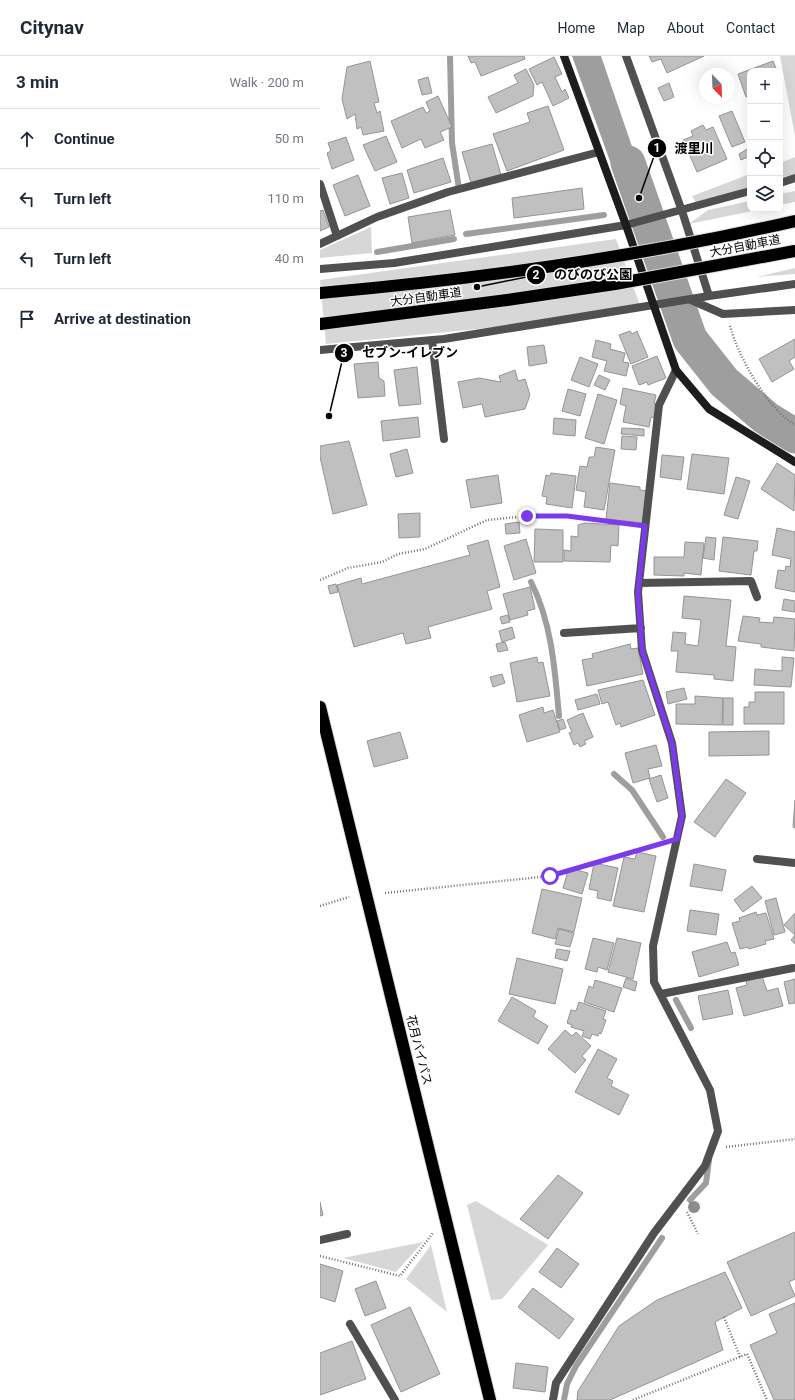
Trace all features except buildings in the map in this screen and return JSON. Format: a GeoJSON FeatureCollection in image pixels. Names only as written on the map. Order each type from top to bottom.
{"type":"FeatureCollection","features":[{"type":"Feature","properties":{"kind":"highway","name":"大分自動車道"},"geometry":{"type":"LineString","coordinates":[[320,293],[503,273],[598,260],[795,221]]}},
{"type":"Feature","properties":{"kind":"highway","name":"大分自動車道"},"geometry":{"type":"LineString","coordinates":[[320,324],[500,301],[599,286],[795,250]]}},
{"type":"Feature","properties":{"kind":"highway","name":"花月バイパス"},"geometry":{"type":"LineString","coordinates":[[320,707],[490,1400]]}},
{"type":"Feature","properties":{"kind":"street"},"geometry":{"type":"LineString","coordinates":[[564,56],[656,305],[676,370],[709,409],[795,462]]}},
{"type":"Feature","properties":{"kind":"street"},"geometry":{"type":"LineString","coordinates":[[626,56],[681,211],[709,296]]}},
{"type":"Feature","properties":{"kind":"street"},"geometry":{"type":"LineString","coordinates":[[320,244],[377,217],[448,192],[599,152]]}},
{"type":"Feature","properties":{"kind":"street"},"geometry":{"type":"LineString","coordinates":[[783,182],[795,178]]}},
{"type":"Feature","properties":{"kind":"street"},"geometry":{"type":"LineString","coordinates":[[320,184],[337,236]]}},
{"type":"Feature","properties":{"kind":"street"},"geometry":{"type":"LineString","coordinates":[[320,269],[394,263],[627,225],[747,192]]}},
{"type":"Feature","properties":{"kind":"street"},"geometry":{"type":"LineString","coordinates":[[320,350],[432,340],[709,296],[795,284]]}},
{"type":"Feature","properties":{"kind":"street"},"geometry":{"type":"LineString","coordinates":[[689,300],[723,314],[795,310]]}},
{"type":"Feature","properties":{"kind":"street"},"geometry":{"type":"LineString","coordinates":[[432,340],[444,439]]}},
{"type":"Feature","properties":{"kind":"street"},"geometry":{"type":"LineString","coordinates":[[553,1400],[556,1383],[654,1233],[705,1166],[718,1132],[710,1090],[654,982],[653,946],[682,816],[672,743],[642,650],[638,592],[659,405],[676,370]]}},
{"type":"Feature","properties":{"kind":"street"},"geometry":{"type":"LineString","coordinates":[[639,583],[751,581],[757,597]]}},
{"type":"Feature","properties":{"kind":"street"},"geometry":{"type":"LineString","coordinates":[[564,633],[641,628]]}},
{"type":"Feature","properties":{"kind":"street"},"geometry":{"type":"LineString","coordinates":[[757,859],[795,863]]}},
{"type":"Feature","properties":{"kind":"street"},"geometry":{"type":"LineString","coordinates":[[661,994],[793,968]]}},
{"type":"Feature","properties":{"kind":"street"},"geometry":{"type":"LineString","coordinates":[[320,1240],[347,1234]]}},
{"type":"Feature","properties":{"kind":"street"},"geometry":{"type":"LineString","coordinates":[[350,1324],[394,1400]]}},
{"type":"Feature","properties":{"kind":"path"},"geometry":{"type":"LineString","coordinates":[[727,314],[734,339],[758,384],[785,419],[795,425]]}},
{"type":"Feature","properties":{"kind":"path"},"geometry":{"type":"LineString","coordinates":[[320,580],[348,568],[382,562],[398,554],[425,548],[488,520],[527,516],[567,516],[645,526]]}},
{"type":"Feature","properties":{"kind":"path"},"geometry":{"type":"LineString","coordinates":[[386,893],[550,876],[677,839]]}},
{"type":"Feature","properties":{"kind":"path"},"geometry":{"type":"LineString","coordinates":[[320,906],[349,897]]}},
{"type":"Feature","properties":{"kind":"path"},"geometry":{"type":"LineString","coordinates":[[711,1149],[795,1139]]}},
{"type":"Feature","properties":{"kind":"path"},"geometry":{"type":"LineString","coordinates":[[680,1199],[698,1234]]}},
{"type":"Feature","properties":{"kind":"path"},"geometry":{"type":"LineString","coordinates":[[320,1256],[400,1276],[446,1217]]}},
{"type":"Feature","properties":{"kind":"path"},"geometry":{"type":"LineString","coordinates":[[724,1317],[740,1357]]}},
{"type":"Feature","properties":{"kind":"path"},"geometry":{"type":"LineString","coordinates":[[633,1400],[747,1354],[767,1400]]}},
{"type":"Feature","properties":{"kind":"shaded area"},"geometry":{"type":"Polygon","coordinates":[[[572,56],[601,56],[652,205],[633,213],[628,211],[572,56]]]}},
{"type":"Feature","properties":{"kind":"shaded area"},"geometry":{"type":"Polygon","coordinates":[[[780,56],[795,56],[795,136],[783,68],[780,56]]]}},
{"type":"Feature","properties":{"kind":"shaded area"},"geometry":{"type":"Polygon","coordinates":[[[795,157],[795,174],[783,177],[783,162],[795,157]]]}},
{"type":"Feature","properties":{"kind":"shaded area"},"geometry":{"type":"Polygon","coordinates":[[[747,175],[747,188],[696,203],[692,196],[747,175]]]}},
{"type":"Feature","properties":{"kind":"shaded area"},"geometry":{"type":"Polygon","coordinates":[[[795,191],[795,202],[783,204],[783,193],[795,191]]]}},
{"type":"Feature","properties":{"kind":"shaded area"},"geometry":{"type":"Polygon","coordinates":[[[747,202],[747,212],[689,224],[708,210],[747,202]]]}},
{"type":"Feature","properties":{"kind":"shaded area"},"geometry":{"type":"Polygon","coordinates":[[[371,227],[372,253],[320,258],[320,250],[371,227]]]}},
{"type":"Feature","properties":{"kind":"shaded area"},"geometry":{"type":"Polygon","coordinates":[[[616,239],[641,308],[537,323],[326,344],[320,280],[616,239]]]}},
{"type":"Feature","properties":{"kind":"shaded area"},"geometry":{"type":"Polygon","coordinates":[[[795,268],[795,274],[757,277],[795,268]]]}},
{"type":"Feature","properties":{"kind":"shaded area"},"geometry":{"type":"Polygon","coordinates":[[[476,1201],[548,1245],[502,1299],[491,1300],[467,1205],[476,1201]]]}},
{"type":"Feature","properties":{"kind":"shaded area"},"geometry":{"type":"Polygon","coordinates":[[[423,1242],[396,1272],[343,1258],[423,1242]]]}},
{"type":"Feature","properties":{"kind":"shaded area"},"geometry":{"type":"Polygon","coordinates":[[[431,1245],[447,1312],[406,1279],[431,1245]]]}},
{"type":"Feature","properties":{"kind":"waterway"},"geometry":{"type":"LineString","coordinates":[[450,56],[452,143],[459,189]]}},
{"type":"Feature","properties":{"kind":"waterway"},"geometry":{"type":"LineString","coordinates":[[628,163],[690,339],[724,382],[766,418],[795,436]]}},
{"type":"Feature","properties":{"kind":"waterway"},"geometry":{"type":"LineString","coordinates":[[466,234],[604,215]]}},
{"type":"Feature","properties":{"kind":"waterway"},"geometry":{"type":"LineString","coordinates":[[377,252],[454,239]]}},
{"type":"Feature","properties":{"kind":"waterway"},"geometry":{"type":"LineString","coordinates":[[531,582],[544,614],[548,631],[554,665],[559,716]]}},
{"type":"Feature","properties":{"kind":"waterway"},"geometry":{"type":"LineString","coordinates":[[614,774],[632,790],[663,837]]}},
{"type":"Feature","properties":{"kind":"waterway"},"geometry":{"type":"LineString","coordinates":[[676,1000],[691,1028]]}},
{"type":"Feature","properties":{"kind":"waterway"},"geometry":{"type":"LineString","coordinates":[[690,1200],[706,1183],[709,1160]]}},
{"type":"Feature","properties":{"kind":"waterway"},"geometry":{"type":"LineString","coordinates":[[564,1400],[567,1384],[576,1366],[662,1238]]}},
{"type":"Feature","properties":{"kind":"place","name":"渡里川"},"geometry":{"type":"Point","coordinates":[639,198]}},
{"type":"Feature","properties":{"kind":"place","name":"のびのび公園"},"geometry":{"type":"Point","coordinates":[477,287]}},
{"type":"Feature","properties":{"kind":"place","name":"セブン-イレブン"},"geometry":{"type":"Point","coordinates":[329,416]}},
{"type":"Feature","properties":{"kind":"route"},"geometry":{"type":"LineString","coordinates":[[527,516],[567,516],[645,526],[638,592],[642,650],[672,743],[682,816],[677,839],[550,876]]}}]}
